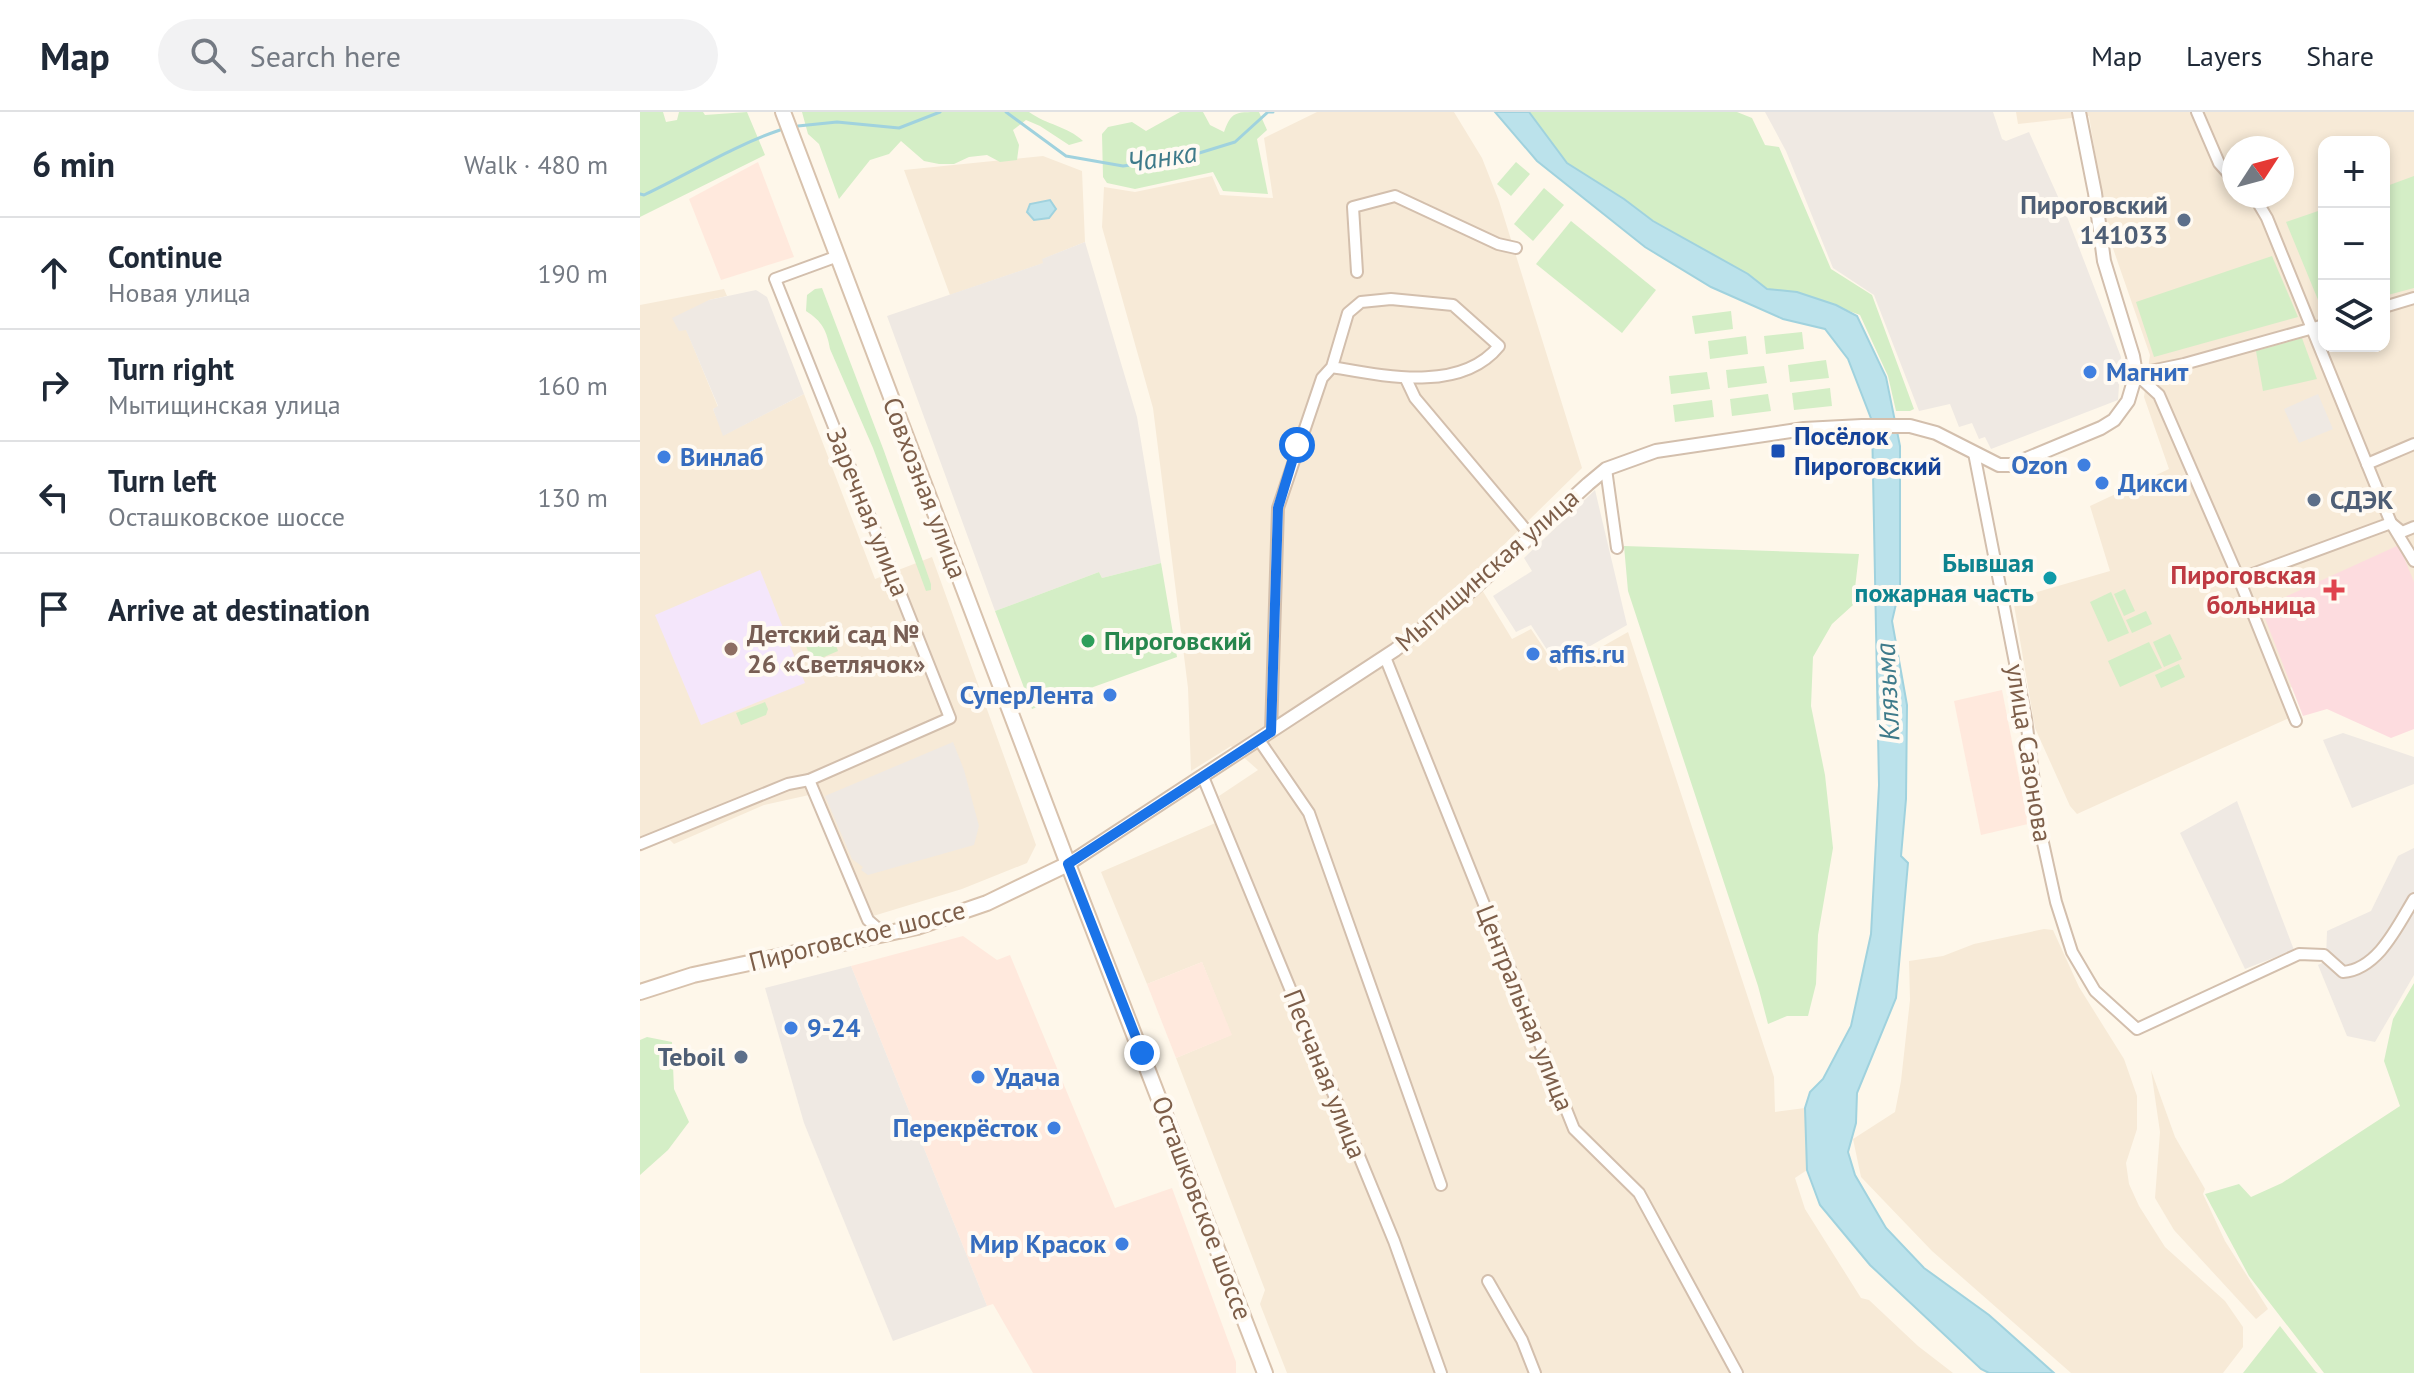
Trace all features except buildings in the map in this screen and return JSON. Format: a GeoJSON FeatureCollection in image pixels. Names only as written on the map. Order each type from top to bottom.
{"type":"FeatureCollection","features":[{"type":"Feature","properties":{"kind":"main road","name":"Совхозная улица"},"geometry":{"type":"LineString","coordinates":[[783,112],[1068,864]]}},
{"type":"Feature","properties":{"kind":"main road","name":"Пироговское шоссе"},"geometry":{"type":"LineString","coordinates":[[640,992],[693,975],[862,940],[977,907],[1068,864]]}},
{"type":"Feature","properties":{"kind":"main road","name":"Осташковское шоссе"},"geometry":{"type":"LineString","coordinates":[[1068,864],[1265,1373]]}},
{"type":"Feature","properties":{"kind":"street"},"geometry":{"type":"LineString","coordinates":[[2079,112],[2104,261],[2136,374],[2159,395],[2239,579],[2296,721]]}},
{"type":"Feature","properties":{"kind":"street"},"geometry":{"type":"LineString","coordinates":[[2197,112],[2222,166]]}},
{"type":"Feature","properties":{"kind":"street"},"geometry":{"type":"LineString","coordinates":[[1357,272],[1353,207],[1395,196],[1498,244],[1516,248]]}},
{"type":"Feature","properties":{"kind":"street"},"geometry":{"type":"LineString","coordinates":[[2261,208],[2391,523],[2414,561]]}},
{"type":"Feature","properties":{"kind":"street","name":"Заречная улица"},"geometry":{"type":"LineString","coordinates":[[640,844],[788,784],[809,780],[950,718],[775,279],[838,256]]}},
{"type":"Feature","properties":{"kind":"street"},"geometry":{"type":"LineString","coordinates":[[2390,305],[2414,298]]}},
{"type":"Feature","properties":{"kind":"street"},"geometry":{"type":"LineString","coordinates":[[1271,732],[1278,508],[1322,378],[1332,367],[1348,313],[1361,302],[1376,300],[1453,305],[1499,346],[1492,355],[1461,372],[1406,379],[1332,367]]}},
{"type":"Feature","properties":{"kind":"street"},"geometry":{"type":"LineString","coordinates":[[2136,374],[2318,327]]}},
{"type":"Feature","properties":{"kind":"street","name":"Мытищинская улица"},"geometry":{"type":"LineString","coordinates":[[1068,864],[1385,657],[1472,590],[1606,469],[1656,451],[1804,429],[1862,426],[1910,426],[1936,433],[1999,465],[2012,465],[2114,420],[2128,401],[2136,374]]}},
{"type":"Feature","properties":{"kind":"street"},"geometry":{"type":"LineString","coordinates":[[1406,379],[1415,398],[1531,536]]}},
{"type":"Feature","properties":{"kind":"street"},"geometry":{"type":"LineString","coordinates":[[2367,464],[2414,444]]}},
{"type":"Feature","properties":{"kind":"street","name":"улица Сазонова"},"geometry":{"type":"LineString","coordinates":[[1974,453],[2026,719],[2040,829],[2056,902],[2072,952],[2095,991],[2137,1029],[2299,954],[2324,955],[2343,972],[2356,971],[2374,959],[2414,899]]}},
{"type":"Feature","properties":{"kind":"street"},"geometry":{"type":"LineString","coordinates":[[1606,469],[1617,548]]}},
{"type":"Feature","properties":{"kind":"street"},"geometry":{"type":"LineString","coordinates":[[2239,579],[2391,523]]}},
{"type":"Feature","properties":{"kind":"street"},"geometry":{"type":"LineString","coordinates":[[2391,523],[2402,532],[2414,527]]}},
{"type":"Feature","properties":{"kind":"street","name":"Центральная улица"},"geometry":{"type":"LineString","coordinates":[[1385,657],[1574,1129],[1639,1193],[1737,1373]]}},
{"type":"Feature","properties":{"kind":"street"},"geometry":{"type":"LineString","coordinates":[[1259,740],[1309,813],[1441,1185]]}},
{"type":"Feature","properties":{"kind":"street","name":"Песчаная улица"},"geometry":{"type":"LineString","coordinates":[[1203,777],[1394,1241],[1441,1373]]}},
{"type":"Feature","properties":{"kind":"street"},"geometry":{"type":"LineString","coordinates":[[809,780],[868,920],[869,927],[862,940]]}},
{"type":"Feature","properties":{"kind":"street"},"geometry":{"type":"LineString","coordinates":[[868,920],[885,934]]}},
{"type":"Feature","properties":{"kind":"street"},"geometry":{"type":"LineString","coordinates":[[1488,1281],[1522,1340],[1535,1373]]}},
{"type":"Feature","properties":{"kind":"shaded area"},"geometry":{"type":"Polygon","coordinates":[[[1317,112],[1454,112],[1482,158],[1499,201],[1582,468],[1473,575],[1512,639],[1531,629],[1559,671],[1628,632],[1774,1077],[1775,1112],[1805,1108],[1807,1170],[1795,1178],[1805,1209],[1861,1298],[1869,1300],[1918,1346],[1953,1373],[1287,1373],[1260,1304],[1265,1290],[1176,1058],[1231,1035],[1202,962],[1147,984],[1101,872],[1227,818],[1219,796],[1258,770],[1231,746],[1191,771],[1188,688],[1153,408],[1102,227],[1104,187],[1135,192],[1212,176],[1220,195],[1273,198],[1264,138],[1317,112]]]}},
{"type":"Feature","properties":{"kind":"shaded area"},"geometry":{"type":"Polygon","coordinates":[[[1765,112],[1993,112],[2002,139],[2006,141],[2029,132],[2068,219],[2121,357],[2118,400],[1991,449],[1985,437],[1979,439],[1972,423],[1959,427],[1950,404],[1919,411],[1874,295],[1833,268],[1786,151],[1765,112]]]}},
{"type":"Feature","properties":{"kind":"shaded area"},"geometry":{"type":"Polygon","coordinates":[[[2016,112],[2414,112],[2414,634],[2281,692],[2289,718],[2077,814],[2070,806],[2035,728],[2013,599],[2110,571],[2090,506],[2169,469],[2144,397],[2150,355],[2108,234],[2089,116],[2018,124],[2016,112]]]}},
{"type":"Feature","properties":{"kind":"shaded area"},"geometry":{"type":"Polygon","coordinates":[[[1043,156],[1082,171],[1085,242],[1043,259],[1044,263],[950,295],[904,170],[1043,156]]]}},
{"type":"Feature","properties":{"kind":"shaded area"},"geometry":{"type":"Polygon","coordinates":[[[758,162],[794,257],[721,280],[689,199],[758,162]]]}},
{"type":"Feature","properties":{"kind":"shaded area"},"geometry":{"type":"Polygon","coordinates":[[[1085,242],[1137,417],[1161,563],[1102,578],[1099,572],[995,611],[887,316],[1043,263],[1042,259],[1085,242]]]}},
{"type":"Feature","properties":{"kind":"shaded area"},"geometry":{"type":"Polygon","coordinates":[[[724,289],[727,296],[709,300],[686,329],[718,407],[713,409],[724,435],[804,394],[875,579],[932,557],[1036,845],[1027,863],[962,889],[860,920],[809,795],[764,805],[674,844],[669,839],[640,852],[640,305],[724,289]]]}},
{"type":"Feature","properties":{"kind":"shaded area"},"geometry":{"type":"Polygon","coordinates":[[[756,290],[767,297],[804,394],[723,436],[713,409],[718,406],[686,330],[679,331],[672,318],[709,300],[756,290]]]}},
{"type":"Feature","properties":{"kind":"shaded area"},"geometry":{"type":"Polygon","coordinates":[[[2318,394],[2333,429],[2299,443],[2284,409],[2318,394]]]}},
{"type":"Feature","properties":{"kind":"shaded area"},"geometry":{"type":"Polygon","coordinates":[[[1595,490],[1627,625],[1557,665],[1531,625],[1516,632],[1493,596],[1532,571],[1524,558],[1595,490]]]}},
{"type":"Feature","properties":{"kind":"shaded area"},"geometry":{"type":"Polygon","coordinates":[[[2399,545],[2414,582],[2414,729],[2391,738],[2327,709],[2303,716],[2261,608],[2399,545]]]}},
{"type":"Feature","properties":{"kind":"shaded area","name":"Детский сад № 26 «Светлячок»"},"geometry":{"type":"Polygon","coordinates":[[[760,570],[805,683],[701,725],[655,615],[760,570]]]}},
{"type":"Feature","properties":{"kind":"shaded area"},"geometry":{"type":"Polygon","coordinates":[[[2002,690],[2028,824],[1981,835],[1954,701],[2002,690]]]}},
{"type":"Feature","properties":{"kind":"shaded area"},"geometry":{"type":"Polygon","coordinates":[[[2343,733],[2414,757],[2414,784],[2352,808],[2323,740],[2343,733]]]}},
{"type":"Feature","properties":{"kind":"shaded area"},"geometry":{"type":"Polygon","coordinates":[[[953,742],[979,826],[974,845],[868,875],[852,859],[825,796],[953,742]]]}},
{"type":"Feature","properties":{"kind":"shaded area"},"geometry":{"type":"Polygon","coordinates":[[[2237,801],[2294,950],[2245,969],[2180,833],[2237,801]]]}},
{"type":"Feature","properties":{"kind":"shaded area"},"geometry":{"type":"Polygon","coordinates":[[[2414,848],[2414,975],[2375,1042],[2347,1036],[2318,965],[2326,961],[2327,931],[2371,911],[2398,856],[2414,848]]]}},
{"type":"Feature","properties":{"kind":"shaded area"},"geometry":{"type":"Polygon","coordinates":[[[2044,929],[2053,930],[2079,987],[2124,1059],[2137,1096],[2137,1129],[2126,1163],[2129,1184],[2139,1206],[2165,1247],[2225,1301],[2243,1327],[2243,1347],[2223,1373],[2071,1373],[1932,1251],[1861,1177],[1853,1139],[1895,1112],[1910,1000],[1909,961],[1943,956],[1974,944],[2044,929]]]}},
{"type":"Feature","properties":{"kind":"shaded area","name":"Удача"},"geometry":{"type":"Polygon","coordinates":[[[963,936],[997,960],[1010,955],[1115,1208],[1172,1188],[1236,1362],[1236,1373],[1033,1373],[993,1304],[987,1306],[851,966],[963,936]]]}},
{"type":"Feature","properties":{"kind":"shaded area"},"geometry":{"type":"Polygon","coordinates":[[[1202,962],[1232,1035],[1176,1058],[1147,984],[1202,962]]]}},
{"type":"Feature","properties":{"kind":"shaded area"},"geometry":{"type":"Polygon","coordinates":[[[851,966],[987,1306],[893,1341],[804,1123],[765,988],[851,966]]]}},
{"type":"Feature","properties":{"kind":"shaded area"},"geometry":{"type":"Polygon","coordinates":[[[2151,1070],[2175,1137],[2205,1189],[2203,1194],[2225,1241],[2268,1309],[2256,1319],[2174,1230],[2155,1198],[2160,1132],[2151,1070]]]}},
{"type":"Feature","properties":{"kind":"green space"},"geometry":{"type":"Polygon","coordinates":[[[640,112],[663,112],[666,122],[677,120],[679,112],[703,112],[705,115],[747,112],[765,155],[640,217],[640,112]]]}},
{"type":"Feature","properties":{"kind":"green space"},"geometry":{"type":"Polygon","coordinates":[[[802,112],[1029,112],[1083,141],[1069,145],[1026,120],[1013,130],[1019,145],[1017,160],[1000,162],[987,155],[969,157],[954,164],[939,164],[924,161],[901,141],[889,154],[870,160],[839,199],[819,144],[808,134],[802,112]]]}},
{"type":"Feature","properties":{"kind":"green space"},"geometry":{"type":"Polygon","coordinates":[[[1180,112],[1203,112],[1210,125],[1224,132],[1235,114],[1259,112],[1267,130],[1257,139],[1268,194],[1223,191],[1213,172],[1135,189],[1107,183],[1103,177],[1102,134],[1108,127],[1132,122],[1146,131],[1180,112]]]}},
{"type":"Feature","properties":{"kind":"green space"},"geometry":{"type":"Polygon","coordinates":[[[1529,112],[1737,112],[1752,118],[1765,145],[1779,147],[1831,269],[1872,295],[1914,409],[1896,411],[1888,376],[1860,315],[1797,292],[1767,289],[1748,274],[1653,221],[1567,163],[1529,112]]]}},
{"type":"Feature","properties":{"kind":"green space"},"geometry":{"type":"Polygon","coordinates":[[[1516,162],[1530,174],[1511,196],[1497,184],[1516,162]]]}},
{"type":"Feature","properties":{"kind":"green space"},"geometry":{"type":"Polygon","coordinates":[[[2414,176],[2414,288],[2390,294],[2390,208],[2390,185],[2414,176]]]}},
{"type":"Feature","properties":{"kind":"green space"},"geometry":{"type":"Polygon","coordinates":[[[1544,188],[1564,205],[1533,241],[1514,224],[1544,188]]]}},
{"type":"Feature","properties":{"kind":"green space"},"geometry":{"type":"Polygon","coordinates":[[[2318,211],[2318,300],[2286,222],[2318,211]]]}},
{"type":"Feature","properties":{"kind":"green space"},"geometry":{"type":"Polygon","coordinates":[[[1571,221],[1656,290],[1622,333],[1536,264],[1571,221]]]}},
{"type":"Feature","properties":{"kind":"green space"},"geometry":{"type":"Polygon","coordinates":[[[2272,256],[2298,317],[2154,357],[2136,302],[2272,256]]]}},
{"type":"Feature","properties":{"kind":"green space"},"geometry":{"type":"Polygon","coordinates":[[[822,288],[884,451],[931,590],[926,591],[873,448],[825,332],[806,311],[807,295],[822,288]]]}},
{"type":"Feature","properties":{"kind":"green space"},"geometry":{"type":"Polygon","coordinates":[[[1731,311],[1733,329],[1695,334],[1692,316],[1731,311]]]}},
{"type":"Feature","properties":{"kind":"green space"},"geometry":{"type":"Polygon","coordinates":[[[1802,332],[1804,349],[1766,354],[1764,336],[1802,332]]]}},
{"type":"Feature","properties":{"kind":"green space"},"geometry":{"type":"Polygon","coordinates":[[[1746,336],[1748,354],[1710,359],[1708,341],[1746,336]]]}},
{"type":"Feature","properties":{"kind":"green space"},"geometry":{"type":"Polygon","coordinates":[[[2302,338],[2317,379],[2263,391],[2256,351],[2302,338]]]}},
{"type":"Feature","properties":{"kind":"green space"},"geometry":{"type":"Polygon","coordinates":[[[1826,360],[1829,378],[1790,382],[1788,365],[1826,360]]]}},
{"type":"Feature","properties":{"kind":"green space"},"geometry":{"type":"Polygon","coordinates":[[[1764,366],[1767,383],[1728,388],[1726,370],[1764,366]]]}},
{"type":"Feature","properties":{"kind":"green space"},"geometry":{"type":"Polygon","coordinates":[[[1707,372],[1710,389],[1671,394],[1669,376],[1707,372]]]}},
{"type":"Feature","properties":{"kind":"green space"},"geometry":{"type":"Polygon","coordinates":[[[1830,388],[1832,406],[1794,410],[1792,393],[1830,388]]]}},
{"type":"Feature","properties":{"kind":"green space"},"geometry":{"type":"Polygon","coordinates":[[[1768,394],[1771,411],[1732,416],[1730,399],[1768,394]]]}},
{"type":"Feature","properties":{"kind":"green space"},"geometry":{"type":"Polygon","coordinates":[[[1712,400],[1714,417],[1675,422],[1673,405],[1712,400]]]}},
{"type":"Feature","properties":{"kind":"green space"},"geometry":{"type":"Polygon","coordinates":[[[1624,546],[1859,554],[1853,605],[1832,624],[1813,657],[1811,706],[1825,775],[1833,848],[1818,935],[1816,984],[1808,1016],[1787,1016],[1768,1024],[1628,591],[1624,546]]]}},
{"type":"Feature","properties":{"kind":"green space","name":"Пироговский"},"geometry":{"type":"Polygon","coordinates":[[[1161,563],[1177,657],[1032,709],[995,611],[1099,572],[1102,578],[1161,563]]]}},
{"type":"Feature","properties":{"kind":"green space"},"geometry":{"type":"Polygon","coordinates":[[[2125,589],[2135,611],[2124,616],[2114,594],[2125,589]]]}},
{"type":"Feature","properties":{"kind":"green space"},"geometry":{"type":"Polygon","coordinates":[[[2111,592],[2129,633],[2108,642],[2090,602],[2111,592]]]}},
{"type":"Feature","properties":{"kind":"green space"},"geometry":{"type":"Polygon","coordinates":[[[2146,611],[2152,624],[2132,633],[2126,620],[2146,611]]]}},
{"type":"Feature","properties":{"kind":"green space"},"geometry":{"type":"Polygon","coordinates":[[[831,632],[838,651],[812,662],[805,643],[831,632]]]}},
{"type":"Feature","properties":{"kind":"green space"},"geometry":{"type":"Polygon","coordinates":[[[2170,634],[2182,659],[2164,667],[2153,642],[2170,634]]]}},
{"type":"Feature","properties":{"kind":"green space"},"geometry":{"type":"Polygon","coordinates":[[[2149,642],[2162,668],[2120,687],[2108,661],[2149,642]]]}},
{"type":"Feature","properties":{"kind":"green space"},"geometry":{"type":"Polygon","coordinates":[[[2179,664],[2185,677],[2161,688],[2155,675],[2179,664]]]}},
{"type":"Feature","properties":{"kind":"green space"},"geometry":{"type":"Polygon","coordinates":[[[765,702],[768,709],[766,715],[741,725],[736,713],[765,702]]]}},
{"type":"Feature","properties":{"kind":"green space"},"geometry":{"type":"Polygon","coordinates":[[[2414,983],[2414,1373],[2324,1373],[2249,1276],[2205,1194],[2239,1184],[2251,1197],[2282,1183],[2400,1106],[2384,1061],[2393,1019],[2414,983]]]}},
{"type":"Feature","properties":{"kind":"green space"},"geometry":{"type":"Polygon","coordinates":[[[647,1037],[672,1042],[674,1089],[689,1122],[668,1150],[640,1175],[640,1040],[647,1037]]]}},
{"type":"Feature","properties":{"kind":"green space"},"geometry":{"type":"Polygon","coordinates":[[[2280,1326],[2316,1372],[2318,1373],[2243,1373],[2280,1326]]]}},
{"type":"Feature","properties":{"kind":"water","name":"Клязьма"},"geometry":{"type":"Polygon","coordinates":[[[1495,112],[1529,112],[1567,163],[1653,221],[1748,274],[1767,289],[1797,292],[1836,305],[1857,316],[1886,377],[1900,446],[1900,587],[1892,621],[1907,705],[1906,799],[1901,856],[1908,863],[1896,998],[1857,1093],[1856,1123],[1848,1152],[1855,1175],[1886,1228],[1924,1268],[1989,1315],[2054,1373],[1989,1373],[1981,1369],[1870,1265],[1820,1205],[1807,1170],[1805,1108],[1810,1092],[1823,1079],[1851,1026],[1871,934],[1879,785],[1872,421],[1848,359],[1825,329],[1783,319],[1711,287],[1645,247],[1537,161],[1495,112]]]}},
{"type":"Feature","properties":{"kind":"water"},"geometry":{"type":"Polygon","coordinates":[[[1050,200],[1056,209],[1049,218],[1034,220],[1027,212],[1030,204],[1050,200]]]}},
{"type":"Feature","properties":{"kind":"waterway","name":"Чанка"},"geometry":{"type":"LineString","coordinates":[[798,126],[837,122],[899,128],[940,112]]}},
{"type":"Feature","properties":{"kind":"waterway","name":"Чанка"},"geometry":{"type":"LineString","coordinates":[[1006,112],[1066,156],[1123,166],[1183,158],[1235,142],[1268,112],[1273,112]]}},
{"type":"Feature","properties":{"kind":"waterway","name":"Чанка"},"geometry":{"type":"LineString","coordinates":[[640,194],[644,195],[728,152],[780,130]]}},
{"type":"Feature","properties":{"kind":"place","name":"Пироговский 141033"},"geometry":{"type":"Point","coordinates":[2184,220]}},
{"type":"Feature","properties":{"kind":"place","name":"Магнит"},"geometry":{"type":"Point","coordinates":[2090,372]}},
{"type":"Feature","properties":{"kind":"place","name":"Посёлок Пироговский"},"geometry":{"type":"Point","coordinates":[1778,451]}},
{"type":"Feature","properties":{"kind":"place","name":"Винлаб"},"geometry":{"type":"Point","coordinates":[664,457]}},
{"type":"Feature","properties":{"kind":"place","name":"Ozon"},"geometry":{"type":"Point","coordinates":[2084,465]}},
{"type":"Feature","properties":{"kind":"place","name":"Дикси"},"geometry":{"type":"Point","coordinates":[2102,483]}},
{"type":"Feature","properties":{"kind":"place","name":"СДЭК"},"geometry":{"type":"Point","coordinates":[2314,500]}},
{"type":"Feature","properties":{"kind":"place","name":"Бывшая пожарная часть"},"geometry":{"type":"Point","coordinates":[2050,578]}},
{"type":"Feature","properties":{"kind":"place","name":"Пироговская больница"},"geometry":{"type":"Point","coordinates":[2334,590]}},
{"type":"Feature","properties":{"kind":"place","name":"Пироговский"},"geometry":{"type":"Point","coordinates":[1088,641]}},
{"type":"Feature","properties":{"kind":"place","name":"Детский сад № 26 «Светлячок»"},"geometry":{"type":"Point","coordinates":[731,649]}},
{"type":"Feature","properties":{"kind":"place","name":"affis.ru"},"geometry":{"type":"Point","coordinates":[1533,654]}},
{"type":"Feature","properties":{"kind":"place","name":"СуперЛента"},"geometry":{"type":"Point","coordinates":[1110,695]}},
{"type":"Feature","properties":{"kind":"place","name":"9-24"},"geometry":{"type":"Point","coordinates":[791,1028]}},
{"type":"Feature","properties":{"kind":"place","name":"Teboil"},"geometry":{"type":"Point","coordinates":[741,1057]}},
{"type":"Feature","properties":{"kind":"place","name":"Удача"},"geometry":{"type":"Point","coordinates":[978,1077]}},
{"type":"Feature","properties":{"kind":"place","name":"Перекрёсток"},"geometry":{"type":"Point","coordinates":[1054,1128]}},
{"type":"Feature","properties":{"kind":"place","name":"Мир Красок"},"geometry":{"type":"Point","coordinates":[1122,1244]}},
{"type":"Feature","properties":{"kind":"route"},"geometry":{"type":"LineString","coordinates":[[1142,1053],[1068,864],[1271,732],[1278,508],[1297,445]]}}]}
